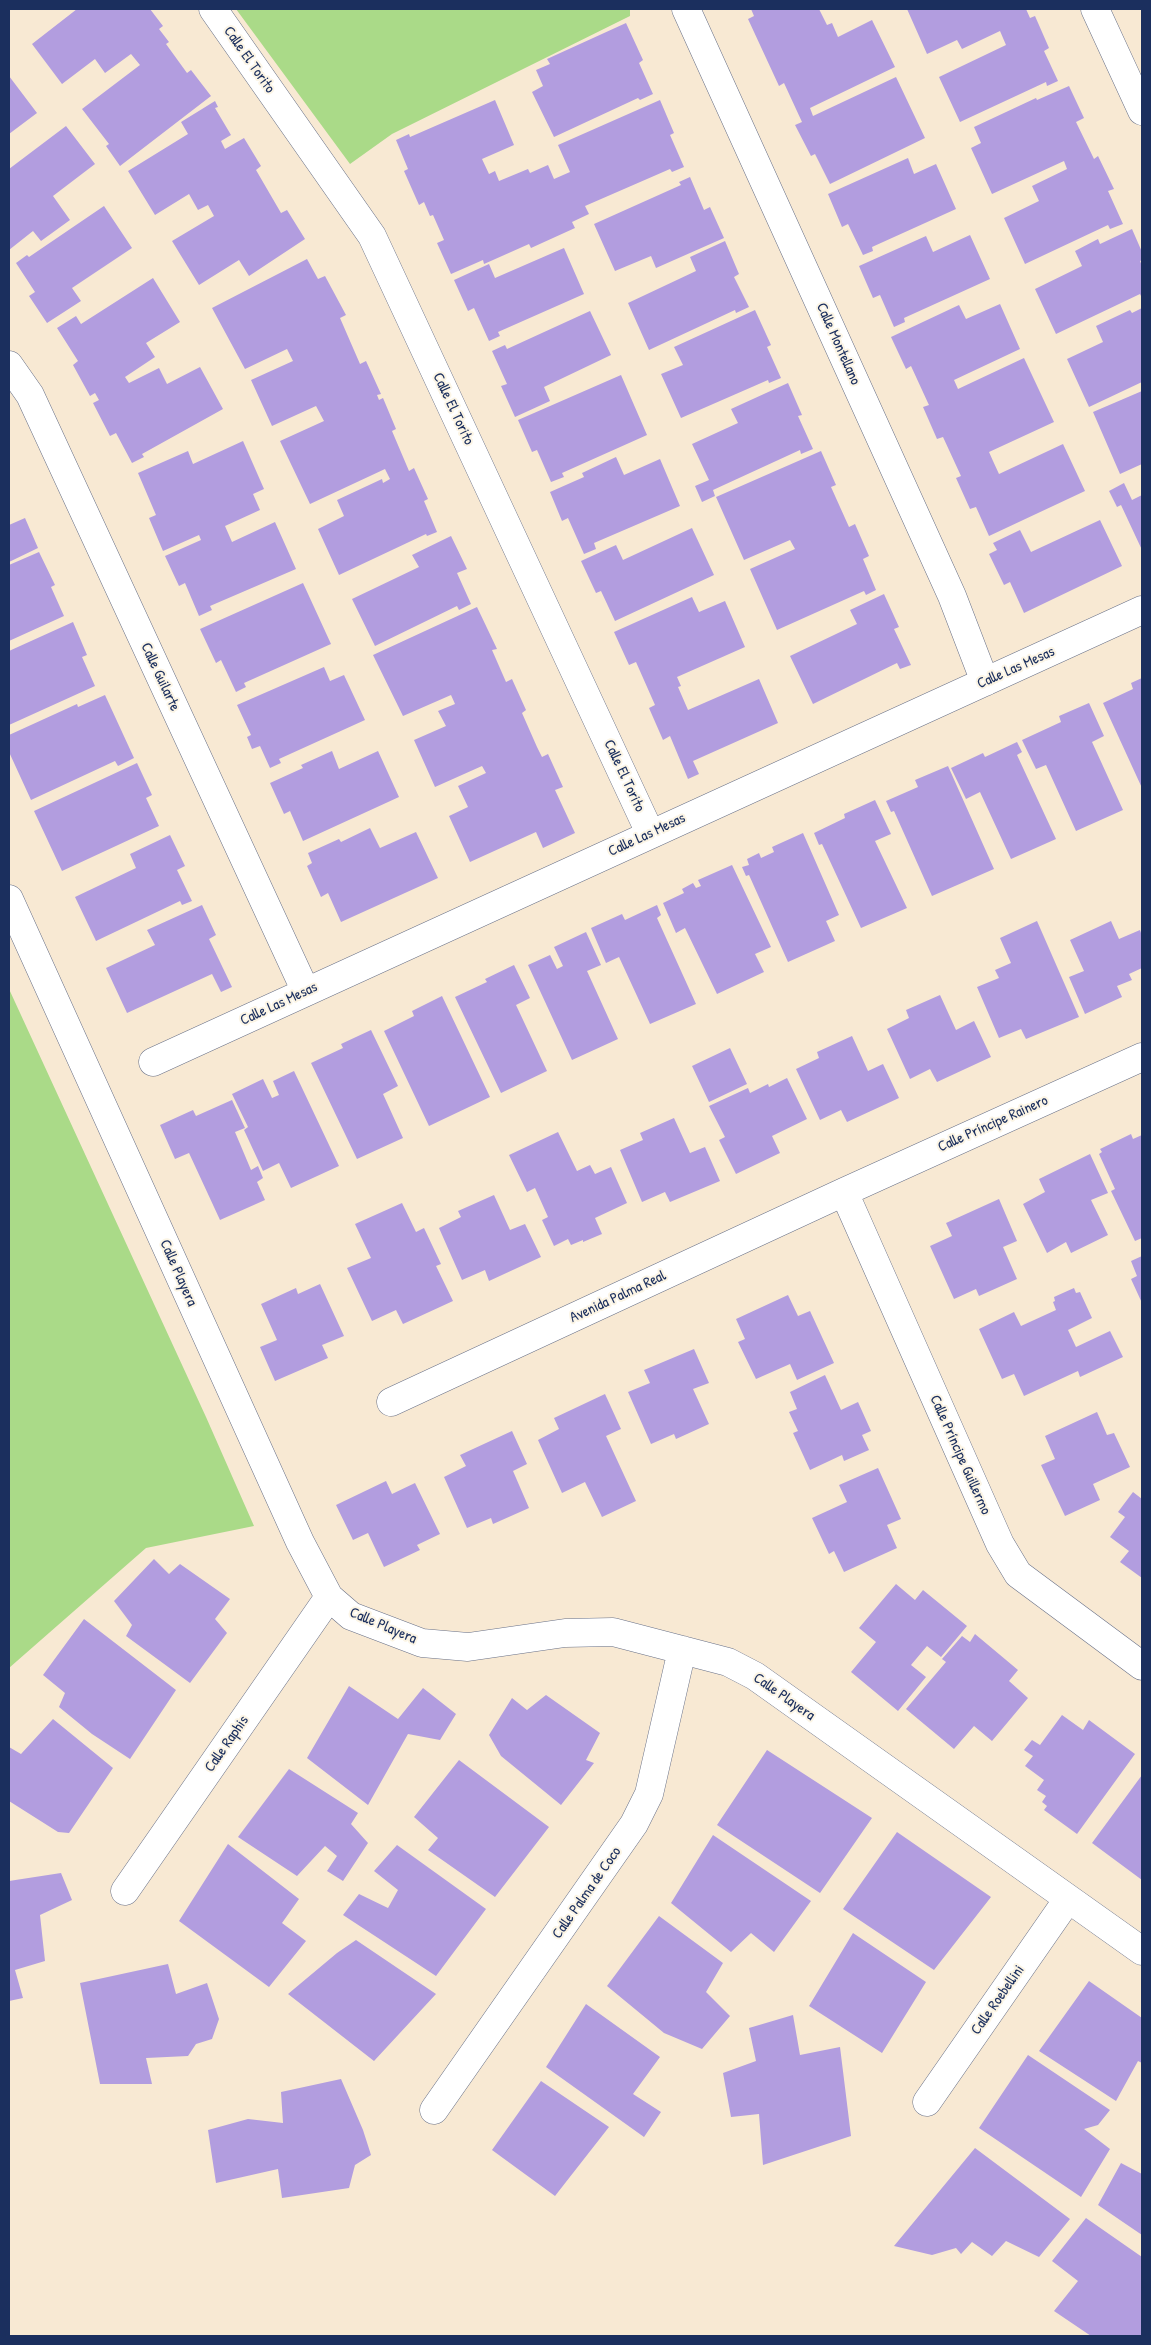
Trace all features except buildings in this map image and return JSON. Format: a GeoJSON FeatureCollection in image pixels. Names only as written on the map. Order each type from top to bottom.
{"type":"FeatureCollection","features":[{"type":"Feature","properties":{"kind":"street","name":"Calle El Torito"},"geometry":{"type":"LineString","coordinates":[[213,9],[372,236],[650,833]]}},
{"type":"Feature","properties":{"kind":"street","name":"Calle Montellano"},"geometry":{"type":"LineString","coordinates":[[686,9],[952,596],[985,682]]}},
{"type":"Feature","properties":{"kind":"street"},"geometry":{"type":"LineString","coordinates":[[1094,9],[1142,111]]}},
{"type":"Feature","properties":{"kind":"street","name":"Calle Guilarte"},"geometry":{"type":"LineString","coordinates":[[9,365],[30,395],[306,992]]}},
{"type":"Feature","properties":{"kind":"street","name":"Calle Las Mesas"},"geometry":{"type":"LineString","coordinates":[[153,1062],[650,833],[1142,610]]}},
{"type":"Feature","properties":{"kind":"street","name":"Calle Playera"},"geometry":{"type":"LineString","coordinates":[[9,900],[300,1542],[329,1597],[351,1616],[422,1643],[468,1647],[565,1633],[613,1632],[728,1662],[755,1676],[1142,1951]]}},
{"type":"Feature","properties":{"kind":"street","name":"Calle Príncipe Rainero"},"geometry":{"type":"LineString","coordinates":[[844,1192],[1142,1057]]}},
{"type":"Feature","properties":{"kind":"street","name":"Avenida Palma Real"},"geometry":{"type":"LineString","coordinates":[[391,1402],[844,1192]]}},
{"type":"Feature","properties":{"kind":"street","name":"Calle Príncipe Guillermo"},"geometry":{"type":"LineString","coordinates":[[844,1192],[1000,1544],[1018,1574],[1142,1666]]}},
{"type":"Feature","properties":{"kind":"street","name":"Calle Raphis"},"geometry":{"type":"LineString","coordinates":[[125,1891],[329,1597]]}},
{"type":"Feature","properties":{"kind":"street","name":"Calle Palma de Coco"},"geometry":{"type":"LineString","coordinates":[[434,2110],[634,1824],[649,1794],[682,1650]]}},
{"type":"Feature","properties":{"kind":"street","name":"Calle Roebellini"},"geometry":{"type":"LineString","coordinates":[[927,2102],[1068,1899]]}},
{"type":"Feature","properties":{"kind":"green space"},"geometry":{"type":"Polygon","coordinates":[[[236,9],[630,9],[630,16],[392,134],[350,164],[236,9]]]}},
{"type":"Feature","properties":{"kind":"green space"},"geometry":{"type":"Polygon","coordinates":[[[9,989],[206,1417],[254,1526],[146,1548],[9,1668],[9,989]]]}}]}
